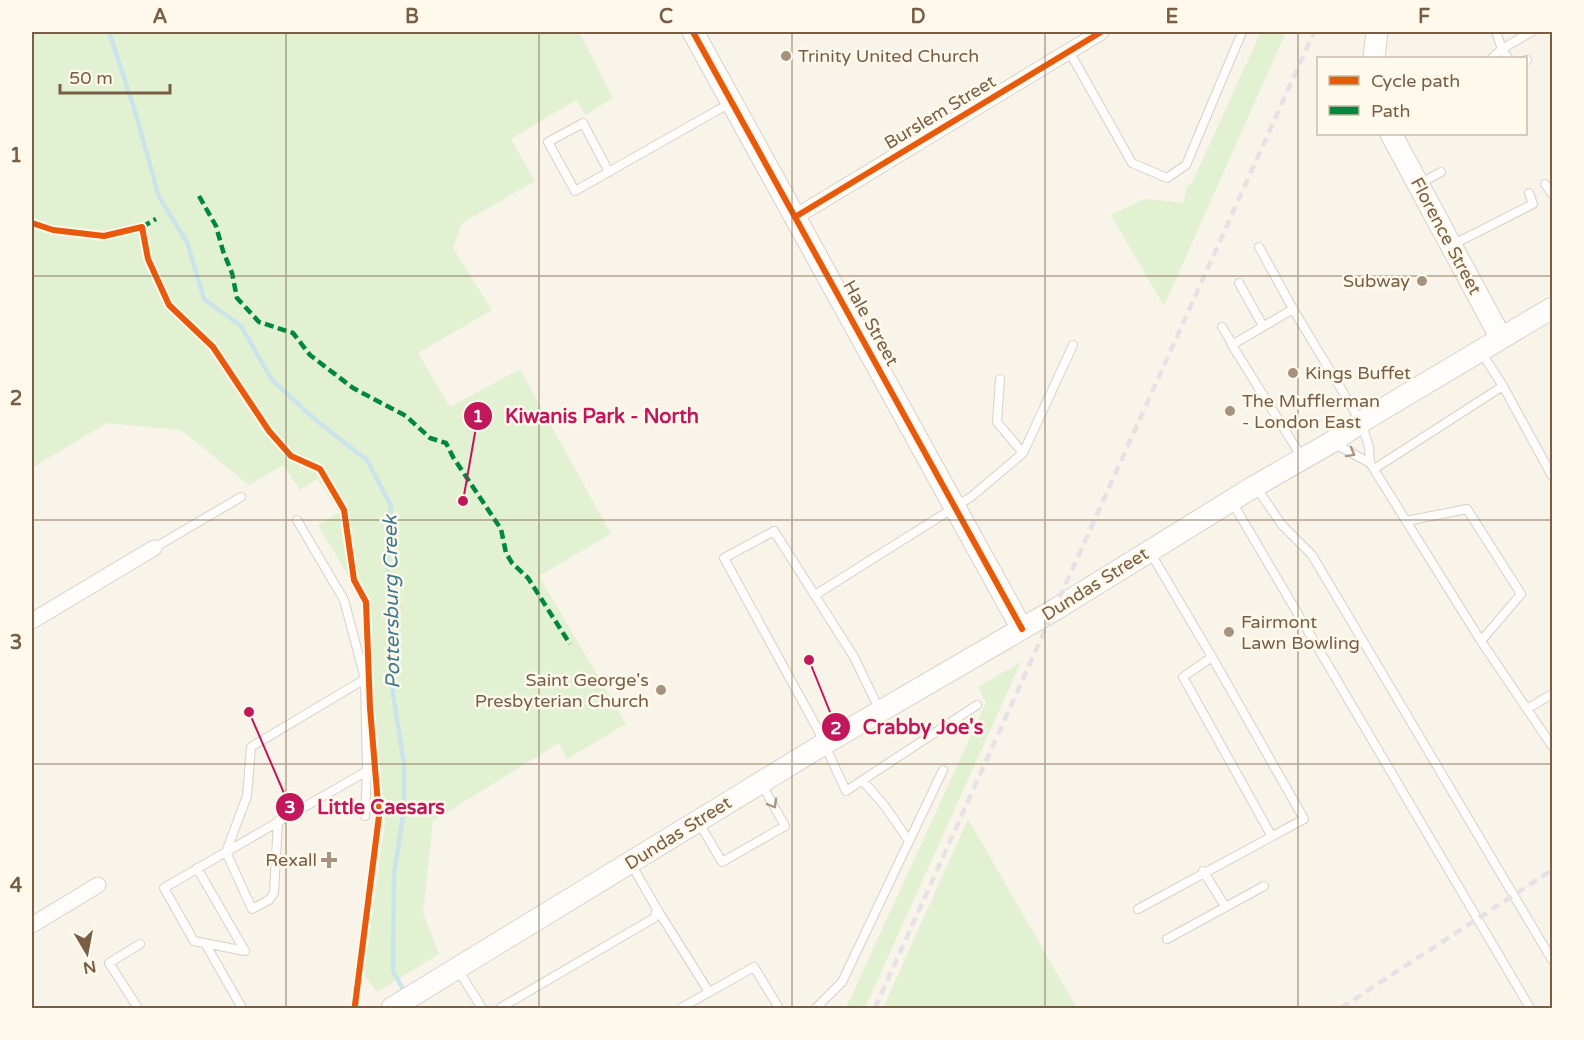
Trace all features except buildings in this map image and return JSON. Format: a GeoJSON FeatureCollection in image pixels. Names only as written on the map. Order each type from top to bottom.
{"type":"FeatureCollection","features":[{"type":"Feature","properties":{"kind":"main road","name":"Hale Street"},"geometry":{"type":"LineString","coordinates":[[693,32],[1022,629]]}},
{"type":"Feature","properties":{"kind":"main road"},"geometry":{"type":"LineString","coordinates":[[1374,57],[1377,32]]}},
{"type":"Feature","properties":{"kind":"main road","name":"Florence Street"},"geometry":{"type":"LineString","coordinates":[[1391,135],[1501,338]]}},
{"type":"Feature","properties":{"kind":"main road","name":"Dundas Street"},"geometry":{"type":"LineString","coordinates":[[392,1008],[824,744],[1022,629],[1231,500],[1332,442],[1552,308]]}},
{"type":"Feature","properties":{"kind":"street","name":"Burslem Street"},"geometry":{"type":"LineString","coordinates":[[795,217],[1101,32]]}},
{"type":"Feature","properties":{"kind":"street"},"geometry":{"type":"LineString","coordinates":[[32,621],[154,548]]}},
{"type":"Feature","properties":{"kind":"street"},"geometry":{"type":"LineString","coordinates":[[32,925],[98,885]]}},
{"type":"Feature","properties":{"kind":"lane"},"geometry":{"type":"LineString","coordinates":[[1069,51],[1132,163],[1167,178],[1186,165],[1242,32]]}},
{"type":"Feature","properties":{"kind":"lane"},"geometry":{"type":"LineString","coordinates":[[1496,32],[1507,57]]}},
{"type":"Feature","properties":{"kind":"lane"},"geometry":{"type":"LineString","coordinates":[[1493,57],[1531,32]]}},
{"type":"Feature","properties":{"kind":"lane"},"geometry":{"type":"LineString","coordinates":[[609,172],[584,123],[548,142],[575,191],[609,172],[732,102]]}},
{"type":"Feature","properties":{"kind":"lane"},"geometry":{"type":"LineString","coordinates":[[1418,185],[1442,172]]}},
{"type":"Feature","properties":{"kind":"lane"},"geometry":{"type":"LineString","coordinates":[[1545,184],[1552,194]]}},
{"type":"Feature","properties":{"kind":"lane"},"geometry":{"type":"LineString","coordinates":[[1451,245],[1533,204],[1529,193]]}},
{"type":"Feature","properties":{"kind":"lane"},"geometry":{"type":"LineString","coordinates":[[1259,247],[1293,309],[1362,422],[1372,466],[1481,641],[1552,746]]}},
{"type":"Feature","properties":{"kind":"lane"},"geometry":{"type":"LineString","coordinates":[[1239,283],[1263,326]]}},
{"type":"Feature","properties":{"kind":"lane"},"geometry":{"type":"LineString","coordinates":[[1233,345],[1293,309]]}},
{"type":"Feature","properties":{"kind":"lane"},"geometry":{"type":"LineString","coordinates":[[1222,327],[1301,458]]}},
{"type":"Feature","properties":{"kind":"lane"},"geometry":{"type":"LineString","coordinates":[[814,595],[955,508],[1023,453],[1073,345]]}},
{"type":"Feature","properties":{"kind":"lane"},"geometry":{"type":"LineString","coordinates":[[1480,351],[1503,386],[1552,476]]}},
{"type":"Feature","properties":{"kind":"lane"},"geometry":{"type":"LineString","coordinates":[[1000,379],[997,422],[1023,453]]}},
{"type":"Feature","properties":{"kind":"lane"},"geometry":{"type":"LineString","coordinates":[[1372,466],[1503,386]]}},
{"type":"Feature","properties":{"kind":"lane"},"geometry":{"type":"LineString","coordinates":[[1332,442],[1372,466]]}},
{"type":"Feature","properties":{"kind":"lane"},"geometry":{"type":"LineString","coordinates":[[1255,486],[1282,525],[1312,555],[1552,960]]}},
{"type":"Feature","properties":{"kind":"lane"},"geometry":{"type":"LineString","coordinates":[[154,548],[241,497]]}},
{"type":"Feature","properties":{"kind":"lane"},"geometry":{"type":"LineString","coordinates":[[1231,500],[1530,1008]]}},
{"type":"Feature","properties":{"kind":"lane"},"geometry":{"type":"LineString","coordinates":[[1406,521],[1467,509],[1521,594],[1481,641]]}},
{"type":"Feature","properties":{"kind":"lane"},"geometry":{"type":"LineString","coordinates":[[297,520],[344,600],[365,679],[367,771],[365,816]]}},
{"type":"Feature","properties":{"kind":"lane"},"geometry":{"type":"LineString","coordinates":[[880,712],[854,657],[774,531],[724,558],[824,744],[846,791],[977,705]]}},
{"type":"Feature","properties":{"kind":"lane"},"geometry":{"type":"LineString","coordinates":[[1138,909],[1203,871],[1304,819],[1149,551]]}},
{"type":"Feature","properties":{"kind":"lane"},"geometry":{"type":"LineString","coordinates":[[1212,657],[1183,677],[1271,835]]}},
{"type":"Feature","properties":{"kind":"lane"},"geometry":{"type":"LineString","coordinates":[[278,821],[276,887],[269,900],[252,909],[226,852],[247,796],[251,747],[365,679]]}},
{"type":"Feature","properties":{"kind":"lane"},"geometry":{"type":"LineString","coordinates":[[1527,709],[1552,694]]}},
{"type":"Feature","properties":{"kind":"lane"},"geometry":{"type":"LineString","coordinates":[[816,1008],[842,982],[943,770]]}},
{"type":"Feature","properties":{"kind":"lane"},"geometry":{"type":"LineString","coordinates":[[197,868],[245,951],[194,941],[164,888],[197,868],[278,821],[367,771]]}},
{"type":"Feature","properties":{"kind":"lane"},"geometry":{"type":"LineString","coordinates":[[863,781],[884,805],[909,841]]}},
{"type":"Feature","properties":{"kind":"lane"},"geometry":{"type":"LineString","coordinates":[[698,821],[722,862],[785,826],[761,783]]}},
{"type":"Feature","properties":{"kind":"lane"},"geometry":{"type":"LineString","coordinates":[[630,863],[709,992]]}},
{"type":"Feature","properties":{"kind":"lane"},"geometry":{"type":"LineString","coordinates":[[1203,871],[1225,906]]}},
{"type":"Feature","properties":{"kind":"lane"},"geometry":{"type":"LineString","coordinates":[[1167,939],[1264,885]]}},
{"type":"Feature","properties":{"kind":"lane"},"geometry":{"type":"LineString","coordinates":[[500,1008],[654,918],[657,909]]}},
{"type":"Feature","properties":{"kind":"lane"},"geometry":{"type":"LineString","coordinates":[[138,1008],[109,963],[140,944]]}},
{"type":"Feature","properties":{"kind":"lane"},"geometry":{"type":"LineString","coordinates":[[205,944],[242,1008]]}},
{"type":"Feature","properties":{"kind":"lane"},"geometry":{"type":"LineString","coordinates":[[681,1008],[754,967],[779,1008]]}},
{"type":"Feature","properties":{"kind":"lane"},"geometry":{"type":"LineString","coordinates":[[458,969],[482,1008]]}},
{"type":"Feature","properties":{"kind":"green space"},"geometry":{"type":"Polygon","coordinates":[[[32,32],[583,32],[580,34],[613,98],[586,115],[576,100],[511,139],[535,181],[462,223],[453,248],[492,310],[418,353],[450,407],[520,369],[611,534],[539,576],[626,724],[567,759],[559,743],[433,821],[423,913],[439,954],[377,992],[364,975],[385,821],[374,706],[371,614],[318,525],[339,513],[318,479],[300,490],[283,465],[249,485],[181,430],[107,423],[32,468],[32,32]]]}},
{"type":"Feature","properties":{"kind":"green space"},"geometry":{"type":"Polygon","coordinates":[[[1259,32],[1286,32],[1164,306],[1111,215],[1144,199],[1184,203],[1186,188],[1193,181],[1259,32]]]}},
{"type":"Feature","properties":{"kind":"green space"},"geometry":{"type":"Polygon","coordinates":[[[1021,662],[865,1008],[846,1008],[986,703],[978,687],[1021,662]]]}},
{"type":"Feature","properties":{"kind":"green space"},"geometry":{"type":"Polygon","coordinates":[[[968,819],[1077,1008],[883,1008],[968,819]]]}},
{"type":"Feature","properties":{"kind":"waterway","name":"Pottersburg Creek"},"geometry":{"type":"LineString","coordinates":[[109,32],[135,111],[159,197],[187,242],[204,299],[241,326],[272,380],[318,422],[367,460],[391,506],[387,558],[392,623],[392,687],[404,764],[404,810],[394,874],[393,971],[405,993]]}},
{"type":"Feature","properties":{"kind":"railway"},"geometry":{"type":"LineString","coordinates":[[875,1008],[1314,32]]}},
{"type":"Feature","properties":{"kind":"railway"},"geometry":{"type":"LineString","coordinates":[[1341,1008],[1552,870]]}},
{"type":"Feature","properties":{"kind":"marked path"},"geometry":{"type":"LineString","coordinates":[[199,196],[216,226],[232,273],[237,298],[259,322],[293,333],[310,355],[353,388],[406,416],[430,438],[446,443],[501,529],[506,553],[512,563],[528,578],[570,644]]}},
{"type":"Feature","properties":{"kind":"marked path"},"geometry":{"type":"LineString","coordinates":[[142,227],[156,219]]}},
{"type":"Feature","properties":{"kind":"cycle path"},"geometry":{"type":"LineString","coordinates":[[693,32],[1022,629]]}},
{"type":"Feature","properties":{"kind":"cycle path"},"geometry":{"type":"LineString","coordinates":[[795,217],[1101,32]]}},
{"type":"Feature","properties":{"kind":"cycle path"},"geometry":{"type":"LineString","coordinates":[[32,223],[53,230],[104,236],[142,227],[148,259],[169,305],[213,347],[269,431],[291,456],[320,469],[344,510],[354,580],[366,602],[370,708],[379,816],[355,1005]]}},
{"type":"Feature","properties":{"kind":"place","name":"Trinity United Church"},"geometry":{"type":"Point","coordinates":[786,56]}},
{"type":"Feature","properties":{"kind":"place","name":"Subway"},"geometry":{"type":"Point","coordinates":[1422,281]}},
{"type":"Feature","properties":{"kind":"place","name":"Kings Buffet"},"geometry":{"type":"Point","coordinates":[1293,373]}},
{"type":"Feature","properties":{"kind":"place","name":"The Mufflerman - London East"},"geometry":{"type":"Point","coordinates":[1230,411]}},
{"type":"Feature","properties":{"kind":"place","name":"Kiwanis Park - North"},"geometry":{"type":"Point","coordinates":[463,501]}},
{"type":"Feature","properties":{"kind":"place","name":"Fairmont Lawn Bowling"},"geometry":{"type":"Point","coordinates":[1229,632]}},
{"type":"Feature","properties":{"kind":"place","name":"Crabby Joe's"},"geometry":{"type":"Point","coordinates":[809,660]}},
{"type":"Feature","properties":{"kind":"place","name":"Saint George's Presbyterian Church"},"geometry":{"type":"Point","coordinates":[661,690]}},
{"type":"Feature","properties":{"kind":"place","name":"Little Caesars"},"geometry":{"type":"Point","coordinates":[249,712]}},
{"type":"Feature","properties":{"kind":"place","name":"Rexall"},"geometry":{"type":"Point","coordinates":[329,860]}}]}
